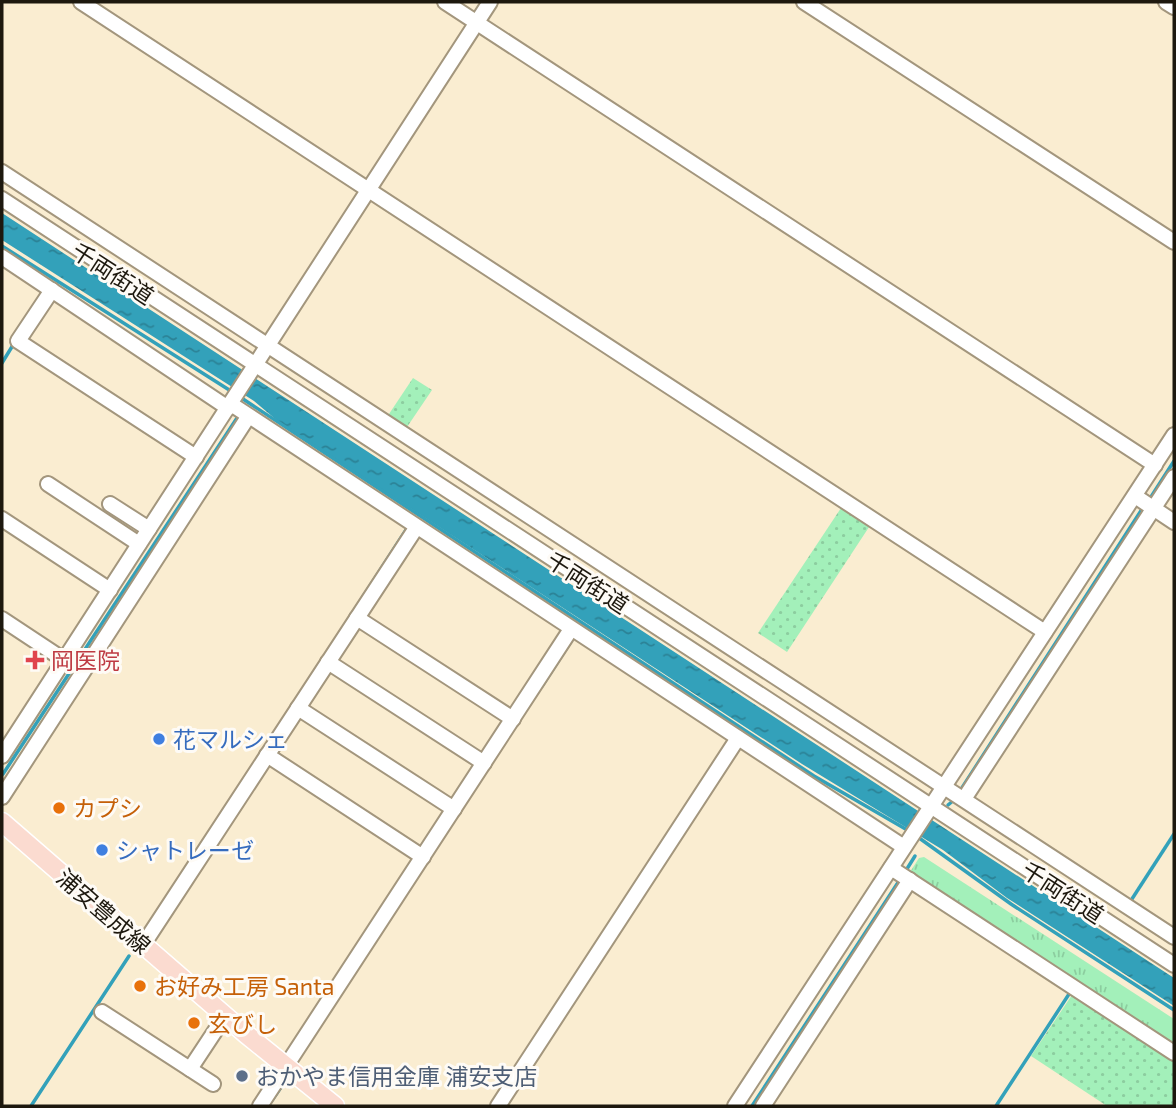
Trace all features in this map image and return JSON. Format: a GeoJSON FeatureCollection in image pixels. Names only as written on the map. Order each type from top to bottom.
{"type":"FeatureCollection","features":[{"type":"Feature","properties":{"kind":"main road","name":"浦安豊成線"},"geometry":{"type":"LineString","coordinates":[[2,822],[225,1016],[335,1106]]}},
{"type":"Feature","properties":{"kind":"street"},"geometry":{"type":"LineString","coordinates":[[81,2],[371,185],[1045,632]]}},
{"type":"Feature","properties":{"kind":"street"},"geometry":{"type":"LineString","coordinates":[[445,2],[1155,465]]}},
{"type":"Feature","properties":{"kind":"street"},"geometry":{"type":"LineString","coordinates":[[2,756],[64,660],[103,622],[110,590],[490,2]]}},
{"type":"Feature","properties":{"kind":"street"},"geometry":{"type":"LineString","coordinates":[[804,2],[1174,242]]}},
{"type":"Feature","properties":{"kind":"street"},"geometry":{"type":"LineString","coordinates":[[1166,2],[1174,7]]}},
{"type":"Feature","properties":{"kind":"street"},"geometry":{"type":"LineString","coordinates":[[2,172],[41,208],[111,255],[322,381],[423,447],[475,491],[556,544],[955,793],[1174,937]]}},
{"type":"Feature","properties":{"kind":"street","name":"千両街道"},"geometry":{"type":"LineString","coordinates":[[2,199],[41,208],[111,255],[252,370],[309,401],[411,467],[475,491],[556,544],[769,701],[929,811],[1174,965]]}},
{"type":"Feature","properties":{"kind":"street"},"geometry":{"type":"LineString","coordinates":[[2,257],[231,403],[248,417],[738,738],[908,842]]}},
{"type":"Feature","properties":{"kind":"street"},"geometry":{"type":"LineString","coordinates":[[52,290],[18,341],[196,457]]}},
{"type":"Feature","properties":{"kind":"street"},"geometry":{"type":"LineString","coordinates":[[309,401],[322,381]]}},
{"type":"Feature","properties":{"kind":"street"},"geometry":{"type":"LineString","coordinates":[[2,797],[103,622],[248,417]]}},
{"type":"Feature","properties":{"kind":"street"},"geometry":{"type":"LineString","coordinates":[[763,1106],[902,875],[908,842],[929,811],[955,793],[1145,503],[1155,465],[1174,435]]}},
{"type":"Feature","properties":{"kind":"street"},"geometry":{"type":"LineString","coordinates":[[411,467],[423,447]]}},
{"type":"Feature","properties":{"kind":"street"},"geometry":{"type":"LineString","coordinates":[[955,793],[1045,632],[1145,503],[1174,477]]}},
{"type":"Feature","properties":{"kind":"street"},"geometry":{"type":"LineString","coordinates":[[48,484],[139,544]]}},
{"type":"Feature","properties":{"kind":"street"},"geometry":{"type":"LineString","coordinates":[[1145,503],[1174,522]]}},
{"type":"Feature","properties":{"kind":"street"},"geometry":{"type":"LineString","coordinates":[[110,504],[149,529]]}},
{"type":"Feature","properties":{"kind":"street"},"geometry":{"type":"LineString","coordinates":[[2,520],[110,590]]}},
{"type":"Feature","properties":{"kind":"street"},"geometry":{"type":"LineString","coordinates":[[143,945],[416,528]]}},
{"type":"Feature","properties":{"kind":"street"},"geometry":{"type":"LineString","coordinates":[[357,618],[513,719]]}},
{"type":"Feature","properties":{"kind":"street"},"geometry":{"type":"LineString","coordinates":[[2,619],[64,660]]}},
{"type":"Feature","properties":{"kind":"street"},"geometry":{"type":"LineString","coordinates":[[260,1106],[571,629]]}},
{"type":"Feature","properties":{"kind":"street"},"geometry":{"type":"LineString","coordinates":[[328,662],[484,763]]}},
{"type":"Feature","properties":{"kind":"street"},"geometry":{"type":"LineString","coordinates":[[769,701],[780,685]]}},
{"type":"Feature","properties":{"kind":"street"},"geometry":{"type":"LineString","coordinates":[[298,708],[454,809]]}},
{"type":"Feature","properties":{"kind":"street"},"geometry":{"type":"LineString","coordinates":[[498,1106],[738,738]]}},
{"type":"Feature","properties":{"kind":"street"},"geometry":{"type":"LineString","coordinates":[[267,755],[422,857]]}},
{"type":"Feature","properties":{"kind":"street"},"geometry":{"type":"LineString","coordinates":[[902,875],[1174,1053]]}},
{"type":"Feature","properties":{"kind":"street"},"geometry":{"type":"LineString","coordinates":[[735,1106],[902,875]]}},
{"type":"Feature","properties":{"kind":"street"},"geometry":{"type":"LineString","coordinates":[[102,1012],[213,1084]]}},
{"type":"Feature","properties":{"kind":"street"},"geometry":{"type":"LineString","coordinates":[[191,1069],[225,1016]]}},
{"type":"Feature","properties":{"kind":"green space"},"geometry":{"type":"Polygon","coordinates":[[[413,378],[432,390],[405,430],[387,417],[413,378]]]}},
{"type":"Feature","properties":{"kind":"green space"},"geometry":{"type":"Polygon","coordinates":[[[843,505],[871,524],[787,652],[758,633],[843,505]]]}},
{"type":"Feature","properties":{"kind":"green space"},"geometry":{"type":"Polygon","coordinates":[[[924,857],[1174,1019],[1174,1045],[910,872],[919,858],[924,857]]]}},
{"type":"Feature","properties":{"kind":"green space"},"geometry":{"type":"Polygon","coordinates":[[[1074,992],[1174,1059],[1174,1106],[1107,1106],[1031,1056],[1074,992]]]}},
{"type":"Feature","properties":{"kind":"water"},"geometry":{"type":"Polygon","coordinates":[[[2,213],[1174,978],[1174,1006],[1007,898],[943,850],[802,764],[280,423],[254,401],[2,240],[2,213]]]}},
{"type":"Feature","properties":{"kind":"waterway"},"geometry":{"type":"LineString","coordinates":[[2,246],[234,393]]}},
{"type":"Feature","properties":{"kind":"waterway"},"geometry":{"type":"LineString","coordinates":[[2,363],[13,345]]}},
{"type":"Feature","properties":{"kind":"waterway"},"geometry":{"type":"LineString","coordinates":[[240,397],[814,776],[909,831]]}},
{"type":"Feature","properties":{"kind":"waterway"},"geometry":{"type":"LineString","coordinates":[[3,774],[239,415]]}},
{"type":"Feature","properties":{"kind":"waterway"},"geometry":{"type":"LineString","coordinates":[[1149,500],[1174,461]]}},
{"type":"Feature","properties":{"kind":"waterway"},"geometry":{"type":"LineString","coordinates":[[958,794],[1144,506]]}},
{"type":"Feature","properties":{"kind":"waterway"},"geometry":{"type":"LineString","coordinates":[[348,620],[406,530]]}},
{"type":"Feature","properties":{"kind":"waterway"},"geometry":{"type":"LineString","coordinates":[[542,686],[575,635]]}},
{"type":"Feature","properties":{"kind":"waterway"},"geometry":{"type":"LineString","coordinates":[[948,805],[954,800]]}},
{"type":"Feature","properties":{"kind":"waterway"},"geometry":{"type":"LineString","coordinates":[[1130,902],[1174,834]]}},
{"type":"Feature","properties":{"kind":"waterway"},"geometry":{"type":"LineString","coordinates":[[915,835],[1011,904],[1174,1010]]}},
{"type":"Feature","properties":{"kind":"waterway"},"geometry":{"type":"LineString","coordinates":[[905,872],[915,856]]}},
{"type":"Feature","properties":{"kind":"waterway"},"geometry":{"type":"LineString","coordinates":[[752,1106],[901,878]]}},
{"type":"Feature","properties":{"kind":"waterway"},"geometry":{"type":"LineString","coordinates":[[31,1106],[129,956]]}},
{"type":"Feature","properties":{"kind":"waterway"},"geometry":{"type":"LineString","coordinates":[[996,1106],[1071,991]]}},
{"type":"Feature","properties":{"kind":"waterway"},"geometry":{"type":"LineString","coordinates":[[268,1106],[286,1080]]}},
{"type":"Feature","properties":{"kind":"place","name":"岡医院"},"geometry":{"type":"Point","coordinates":[35,660]}},
{"type":"Feature","properties":{"kind":"place","name":"花マルシェ"},"geometry":{"type":"Point","coordinates":[159,739]}},
{"type":"Feature","properties":{"kind":"place","name":"カプシ"},"geometry":{"type":"Point","coordinates":[59,808]}},
{"type":"Feature","properties":{"kind":"place","name":"シャトレーゼ"},"geometry":{"type":"Point","coordinates":[102,850]}},
{"type":"Feature","properties":{"kind":"place","name":"お好み工房 Santa"},"geometry":{"type":"Point","coordinates":[140,986]}},
{"type":"Feature","properties":{"kind":"place","name":"玄びし"},"geometry":{"type":"Point","coordinates":[194,1023]}},
{"type":"Feature","properties":{"kind":"place","name":"おかやま信用金庫 浦安支店"},"geometry":{"type":"Point","coordinates":[242,1076]}}]}
